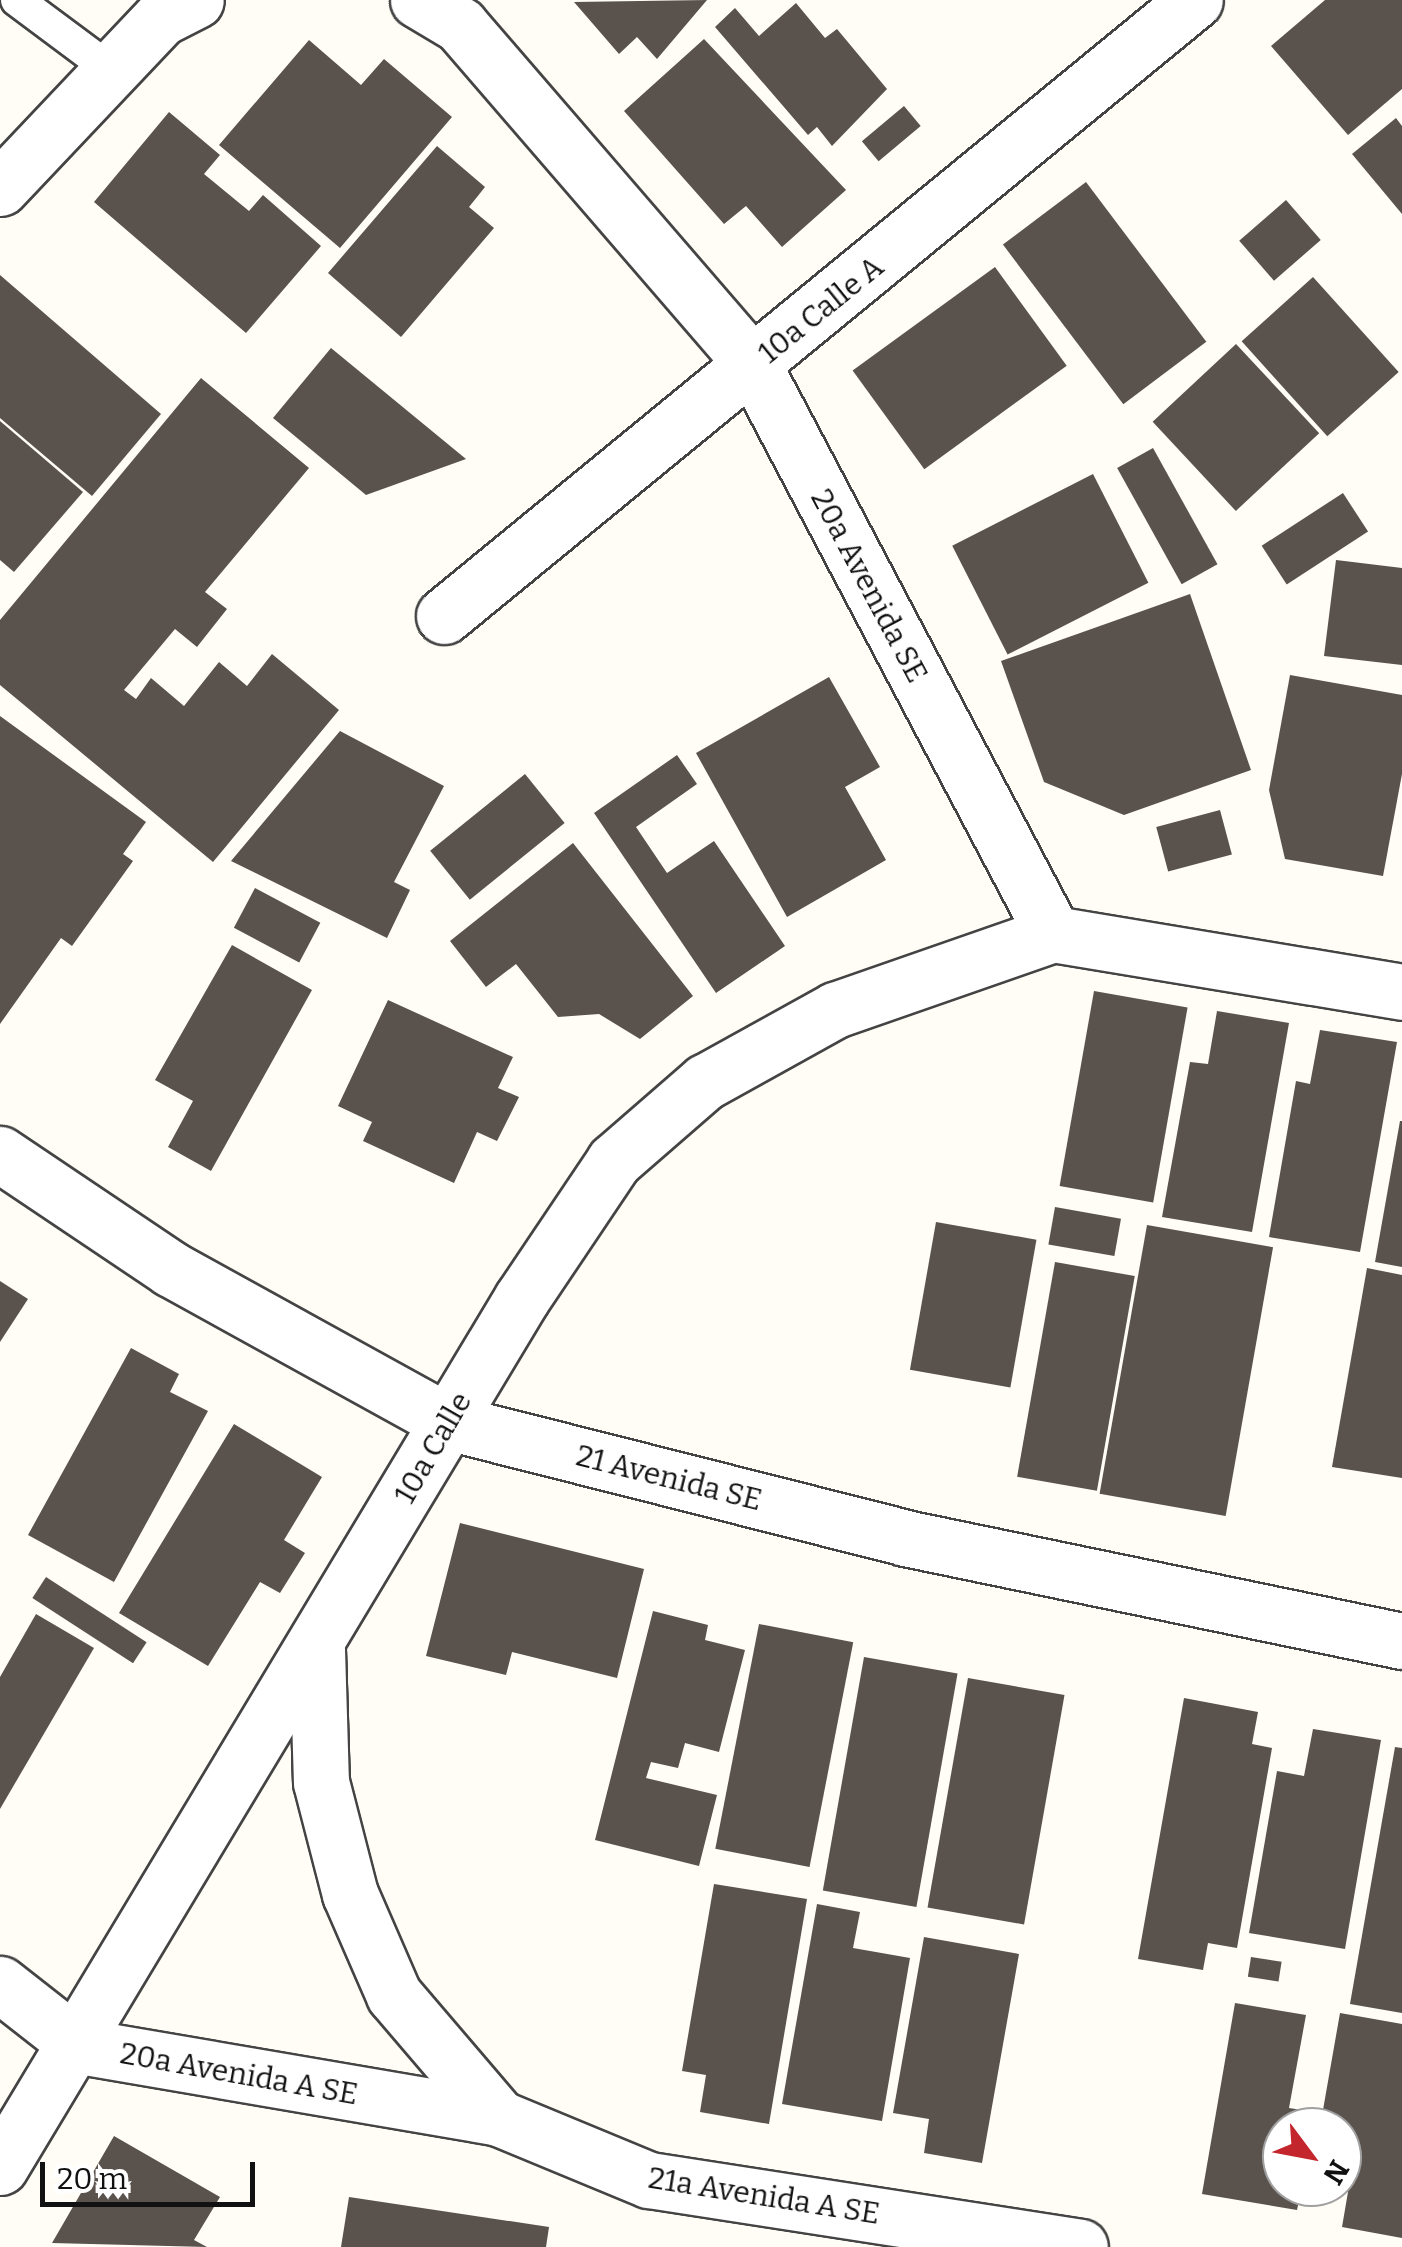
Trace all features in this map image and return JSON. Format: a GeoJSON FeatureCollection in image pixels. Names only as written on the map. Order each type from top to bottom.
{"type":"FeatureCollection","features":[{"type":"Feature","properties":{"kind":"street"},"geometry":{"type":"LineString","coordinates":[[0,188],[160,18],[196,0]]}},
{"type":"Feature","properties":{"kind":"street","name":"20a Avenida SE"},"geometry":{"type":"LineString","coordinates":[[418,0],[460,24],[753,365],[1054,934]]}},
{"type":"Feature","properties":{"kind":"street","name":"10a Calle A"},"geometry":{"type":"LineString","coordinates":[[444,616],[1195,0]]}},
{"type":"Feature","properties":{"kind":"street"},"geometry":{"type":"LineString","coordinates":[[1054,934],[1402,992]]}},
{"type":"Feature","properties":{"kind":"street","name":"10a Calle"},"geometry":{"type":"LineString","coordinates":[[0,2168],[80,2046],[448,1422],[614,1161],[705,1082],[836,1010],[1054,934]]}},
{"type":"Feature","properties":{"kind":"street","name":"21 Avenida SE"},"geometry":{"type":"LineString","coordinates":[[0,1154],[171,1270],[448,1422],[905,1538],[1402,1641]]}},
{"type":"Feature","properties":{"kind":"street","name":"21a Avenida A SE"},"geometry":{"type":"LineString","coordinates":[[316,1649],[321,1782],[350,1894],[394,1995],[498,2118],[649,2180],[1080,2247]]}},
{"type":"Feature","properties":{"kind":"street","name":"20a Avenida A SE"},"geometry":{"type":"LineString","coordinates":[[0,1984],[80,2046],[498,2118]]}},
{"type":"Feature","properties":{"kind":"lane"},"geometry":{"type":"LineString","coordinates":[[18,0],[111,70]]}},
{"type":"Feature","properties":{"kind":"building"},"geometry":{"type":"Polygon","coordinates":[[[707,0],[657,59],[637,37],[619,54],[574,2],[707,0]]]}},
{"type":"Feature","properties":{"kind":"building"},"geometry":{"type":"Polygon","coordinates":[[[1325,0],[1402,0],[1402,89],[1348,135],[1271,46],[1325,0]]]}},
{"type":"Feature","properties":{"kind":"building"},"geometry":{"type":"Polygon","coordinates":[[[796,3],[825,38],[837,29],[887,89],[832,146],[817,127],[808,135],[715,27],[735,8],[759,36],[796,3]]]}},
{"type":"Feature","properties":{"kind":"building"},"geometry":{"type":"Polygon","coordinates":[[[704,39],[846,190],[782,247],[746,206],[724,224],[624,111],[704,39]]]}},
{"type":"Feature","properties":{"kind":"building"},"geometry":{"type":"Polygon","coordinates":[[[309,40],[361,85],[384,59],[452,117],[340,248],[219,145],[309,40]]]}},
{"type":"Feature","properties":{"kind":"building"},"geometry":{"type":"Polygon","coordinates":[[[904,106],[921,126],[879,161],[862,141],[904,106]]]}},
{"type":"Feature","properties":{"kind":"building"},"geometry":{"type":"Polygon","coordinates":[[[169,112],[220,155],[204,174],[249,211],[263,195],[321,246],[246,333],[94,202],[169,112]]]}},
{"type":"Feature","properties":{"kind":"building"},"geometry":{"type":"Polygon","coordinates":[[[1396,118],[1402,126],[1402,214],[1352,154],[1396,118]]]}},
{"type":"Feature","properties":{"kind":"building"},"geometry":{"type":"Polygon","coordinates":[[[437,146],[485,187],[469,207],[494,228],[401,337],[328,273],[437,146]]]}},
{"type":"Feature","properties":{"kind":"building"},"geometry":{"type":"Polygon","coordinates":[[[1086,182],[1206,342],[1123,404],[1003,245],[1086,182]]]}},
{"type":"Feature","properties":{"kind":"building"},"geometry":{"type":"Polygon","coordinates":[[[1286,200],[1321,240],[1274,281],[1239,241],[1286,200]]]}},
{"type":"Feature","properties":{"kind":"building"},"geometry":{"type":"Polygon","coordinates":[[[995,267],[1067,366],[924,469],[853,370],[995,267]]]}},
{"type":"Feature","properties":{"kind":"building"},"geometry":{"type":"Polygon","coordinates":[[[0,275],[161,414],[92,496],[0,418],[0,275]]]}},
{"type":"Feature","properties":{"kind":"building"},"geometry":{"type":"Polygon","coordinates":[[[1313,277],[1399,372],[1327,436],[1242,341],[1313,277]]]}},
{"type":"Feature","properties":{"kind":"building"},"geometry":{"type":"Polygon","coordinates":[[[1236,344],[1319,433],[1236,511],[1153,422],[1236,344]]]}},
{"type":"Feature","properties":{"kind":"building"},"geometry":{"type":"Polygon","coordinates":[[[331,348],[466,459],[366,495],[273,418],[331,348]]]}},
{"type":"Feature","properties":{"kind":"building"},"geometry":{"type":"Polygon","coordinates":[[[201,378],[309,468],[205,592],[227,609],[197,647],[175,629],[124,690],[136,699],[151,678],[184,706],[219,662],[247,686],[272,654],[339,710],[213,862],[0,685],[0,620],[201,378]]]}},
{"type":"Feature","properties":{"kind":"building"},"geometry":{"type":"Polygon","coordinates":[[[0,421],[83,492],[14,572],[0,560],[0,421]]]}},
{"type":"Feature","properties":{"kind":"building"},"geometry":{"type":"Polygon","coordinates":[[[1153,448],[1217,564],[1182,584],[1117,468],[1153,448]]]}},
{"type":"Feature","properties":{"kind":"building"},"geometry":{"type":"Polygon","coordinates":[[[1093,474],[1148,583],[1008,654],[952,546],[1093,474]]]}},
{"type":"Feature","properties":{"kind":"building"},"geometry":{"type":"Polygon","coordinates":[[[1343,493],[1368,532],[1287,584],[1262,546],[1343,493]]]}},
{"type":"Feature","properties":{"kind":"building"},"geometry":{"type":"Polygon","coordinates":[[[1336,560],[1402,568],[1402,665],[1324,656],[1336,560]]]}},
{"type":"Feature","properties":{"kind":"building"},"geometry":{"type":"Polygon","coordinates":[[[1190,594],[1251,770],[1124,815],[1044,782],[1001,661],[1190,594]]]}},
{"type":"Feature","properties":{"kind":"building"},"geometry":{"type":"Polygon","coordinates":[[[1290,675],[1402,695],[1402,774],[1383,876],[1285,859],[1269,790],[1290,675]]]}},
{"type":"Feature","properties":{"kind":"building"},"geometry":{"type":"Polygon","coordinates":[[[829,677],[880,767],[845,787],[886,860],[787,917],[696,753],[829,677]]]}},
{"type":"Feature","properties":{"kind":"building"},"geometry":{"type":"Polygon","coordinates":[[[0,716],[146,822],[123,854],[133,861],[72,946],[61,938],[0,1024],[0,716]]]}},
{"type":"Feature","properties":{"kind":"building"},"geometry":{"type":"Polygon","coordinates":[[[340,731],[444,786],[394,882],[410,890],[387,938],[231,861],[340,731]]]}},
{"type":"Feature","properties":{"kind":"building"},"geometry":{"type":"Polygon","coordinates":[[[677,755],[697,784],[636,827],[667,873],[714,841],[785,946],[716,993],[594,813],[677,755]]]}},
{"type":"Feature","properties":{"kind":"building"},"geometry":{"type":"Polygon","coordinates":[[[525,774],[565,823],[470,900],[430,851],[525,774]]]}},
{"type":"Feature","properties":{"kind":"building"},"geometry":{"type":"Polygon","coordinates":[[[1220,810],[1232,854],[1168,872],[1156,827],[1220,810]]]}},
{"type":"Feature","properties":{"kind":"building"},"geometry":{"type":"Polygon","coordinates":[[[573,843],[693,996],[640,1039],[599,1014],[558,1017],[516,964],[486,987],[450,941],[573,843]]]}},
{"type":"Feature","properties":{"kind":"building"},"geometry":{"type":"Polygon","coordinates":[[[255,888],[320,923],[299,962],[234,928],[255,888]]]}},
{"type":"Feature","properties":{"kind":"building"},"geometry":{"type":"Polygon","coordinates":[[[232,945],[312,990],[211,1171],[168,1147],[193,1101],[155,1080],[232,945]]]}},
{"type":"Feature","properties":{"kind":"building"},"geometry":{"type":"Polygon","coordinates":[[[1094,991],[1188,1007],[1153,1202],[1060,1186],[1094,991]]]}},
{"type":"Feature","properties":{"kind":"building"},"geometry":{"type":"Polygon","coordinates":[[[388,1000],[513,1057],[498,1088],[519,1097],[497,1141],[477,1132],[454,1183],[363,1141],[372,1122],[338,1106],[388,1000]]]}},
{"type":"Feature","properties":{"kind":"building"},"geometry":{"type":"Polygon","coordinates":[[[1217,1011],[1289,1023],[1252,1232],[1162,1217],[1190,1062],[1208,1064],[1217,1011]]]}},
{"type":"Feature","properties":{"kind":"building"},"geometry":{"type":"Polygon","coordinates":[[[1320,1030],[1397,1042],[1360,1252],[1269,1237],[1296,1081],[1310,1084],[1320,1030]]]}},
{"type":"Feature","properties":{"kind":"building"},"geometry":{"type":"Polygon","coordinates":[[[1402,1121],[1402,1267],[1375,1262],[1402,1121]]]}},
{"type":"Feature","properties":{"kind":"building"},"geometry":{"type":"Polygon","coordinates":[[[1055,1207],[1121,1219],[1114,1256],[1048,1244],[1055,1207]]]}},
{"type":"Feature","properties":{"kind":"building"},"geometry":{"type":"Polygon","coordinates":[[[936,1222],[1036,1240],[1010,1387],[910,1370],[936,1222]]]}},
{"type":"Feature","properties":{"kind":"building"},"geometry":{"type":"Polygon","coordinates":[[[1147,1225],[1273,1247],[1226,1516],[1100,1494],[1147,1225]]]}},
{"type":"Feature","properties":{"kind":"building"},"geometry":{"type":"Polygon","coordinates":[[[1055,1262],[1135,1276],[1097,1491],[1017,1477],[1055,1262]]]}},
{"type":"Feature","properties":{"kind":"building"},"geometry":{"type":"Polygon","coordinates":[[[1367,1268],[1402,1275],[1402,1478],[1332,1467],[1367,1268]]]}},
{"type":"Feature","properties":{"kind":"building"},"geometry":{"type":"Polygon","coordinates":[[[0,1281],[28,1299],[0,1342],[0,1281]]]}},
{"type":"Feature","properties":{"kind":"building"},"geometry":{"type":"Polygon","coordinates":[[[131,1348],[179,1374],[170,1392],[208,1411],[114,1582],[28,1535],[131,1348]]]}},
{"type":"Feature","properties":{"kind":"building"},"geometry":{"type":"Polygon","coordinates":[[[234,1424],[322,1477],[284,1540],[305,1553],[280,1593],[260,1582],[208,1666],[119,1613],[234,1424]]]}},
{"type":"Feature","properties":{"kind":"building"},"geometry":{"type":"Polygon","coordinates":[[[460,1523],[644,1569],[617,1678],[512,1652],[506,1675],[426,1656],[460,1523]]]}},
{"type":"Feature","properties":{"kind":"building"},"geometry":{"type":"Polygon","coordinates":[[[46,1577],[147,1642],[133,1663],[32,1598],[46,1577]]]}},
{"type":"Feature","properties":{"kind":"building"},"geometry":{"type":"Polygon","coordinates":[[[653,1611],[708,1625],[705,1640],[745,1650],[719,1752],[685,1743],[678,1768],[651,1762],[646,1778],[717,1795],[699,1866],[595,1840],[653,1611]]]}},
{"type":"Feature","properties":{"kind":"building"},"geometry":{"type":"Polygon","coordinates":[[[36,1614],[94,1648],[0,1809],[0,1677],[36,1614]]]}},
{"type":"Feature","properties":{"kind":"building"},"geometry":{"type":"Polygon","coordinates":[[[759,1624],[853,1642],[810,1867],[715,1849],[759,1624]]]}},
{"type":"Feature","properties":{"kind":"building"},"geometry":{"type":"Polygon","coordinates":[[[864,1657],[958,1673],[916,1907],[823,1890],[864,1657]]]}},
{"type":"Feature","properties":{"kind":"building"},"geometry":{"type":"Polygon","coordinates":[[[968,1678],[1065,1695],[1024,1924],[928,1907],[968,1678]]]}},
{"type":"Feature","properties":{"kind":"building"},"geometry":{"type":"Polygon","coordinates":[[[1184,1698],[1258,1712],[1252,1744],[1272,1748],[1237,1948],[1208,1943],[1203,1970],[1138,1959],[1184,1698]]]}},
{"type":"Feature","properties":{"kind":"building"},"geometry":{"type":"Polygon","coordinates":[[[1313,1729],[1381,1740],[1345,1949],[1249,1933],[1277,1771],[1304,1776],[1313,1729]]]}},
{"type":"Feature","properties":{"kind":"building"},"geometry":{"type":"Polygon","coordinates":[[[1395,1747],[1402,1748],[1402,2013],[1350,2004],[1395,1747]]]}},
{"type":"Feature","properties":{"kind":"building"},"geometry":{"type":"Polygon","coordinates":[[[714,1884],[807,1899],[769,2124],[700,2112],[706,2075],[682,2071],[714,1884]]]}},
{"type":"Feature","properties":{"kind":"building"},"geometry":{"type":"Polygon","coordinates":[[[817,1904],[860,1912],[853,1948],[910,1958],[882,2121],[782,2104],[817,1904]]]}},
{"type":"Feature","properties":{"kind":"building"},"geometry":{"type":"Polygon","coordinates":[[[924,1937],[1019,1954],[982,2163],[924,2153],[929,2119],[893,2113],[924,1937]]]}},
{"type":"Feature","properties":{"kind":"building"},"geometry":{"type":"Polygon","coordinates":[[[1251,1957],[1282,1962],[1278,1982],[1248,1977],[1251,1957]]]}},
{"type":"Feature","properties":{"kind":"building"},"geometry":{"type":"Polygon","coordinates":[[[1235,2003],[1306,2015],[1289,2107],[1262,2107],[1262,2204],[1202,2194],[1235,2003]]]}},
{"type":"Feature","properties":{"kind":"building"},"geometry":{"type":"Polygon","coordinates":[[[1340,2013],[1402,2024],[1402,2238],[1342,2227],[1345,2207],[1362,2207],[1362,2107],[1324,2107],[1340,2013]]]}},
{"type":"Feature","properties":{"kind":"building"},"geometry":{"type":"Polygon","coordinates":[[[114,2136],[220,2197],[194,2240],[207,2247],[52,2243],[114,2136]]]}},
{"type":"Feature","properties":{"kind":"building"},"geometry":{"type":"Polygon","coordinates":[[[349,2197],[549,2227],[546,2247],[341,2247],[349,2197]]]}}]}
